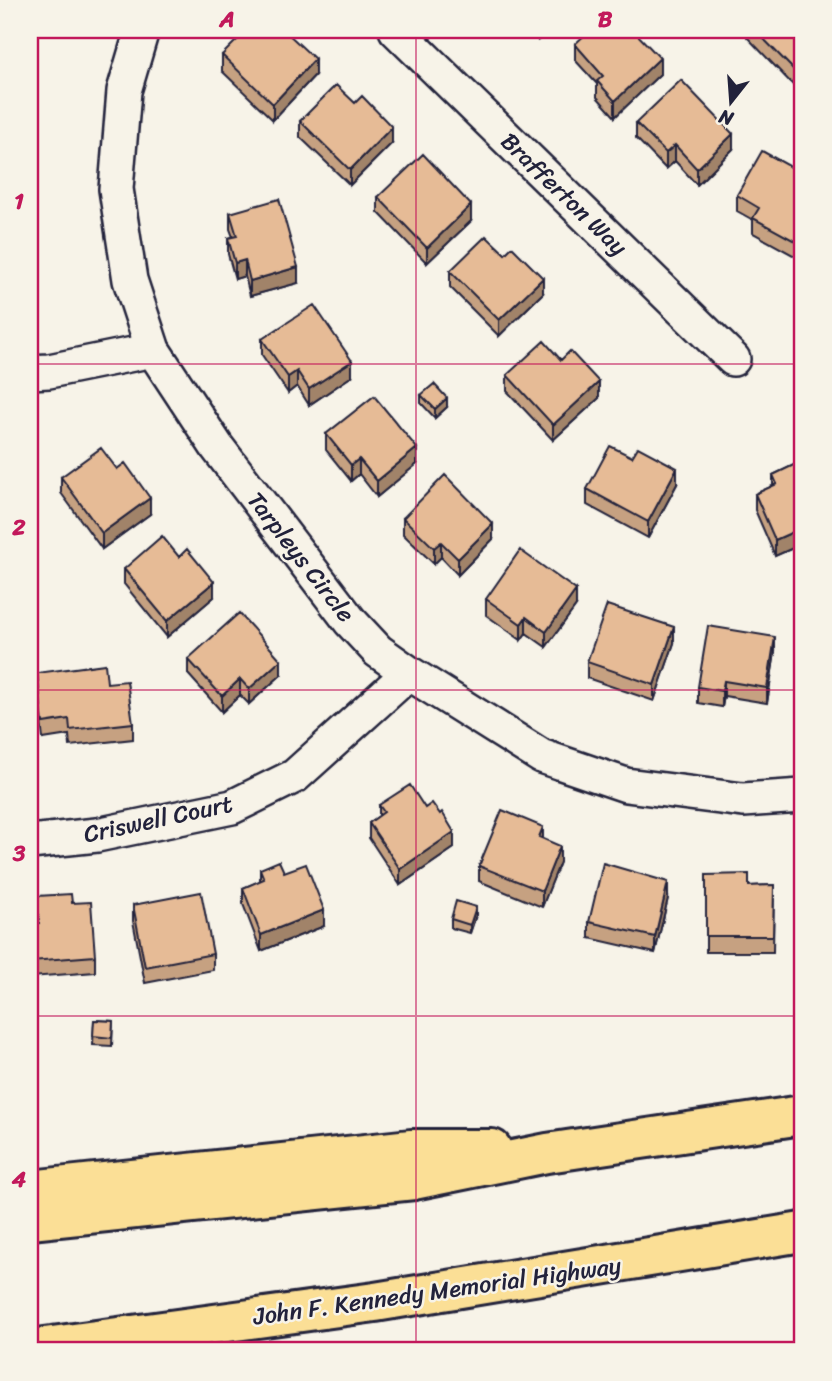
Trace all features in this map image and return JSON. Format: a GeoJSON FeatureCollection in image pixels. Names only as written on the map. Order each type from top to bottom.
{"type":"FeatureCollection","features":[{"type":"Feature","properties":{"kind":"highway"},"geometry":{"type":"LineString","coordinates":[[30,1220],[414,1180],[547,1153],[802,1115]]}},
{"type":"Feature","properties":{"kind":"highway"},"geometry":{"type":"LineString","coordinates":[[30,1190],[411,1149],[469,1147],[547,1153]]}},
{"type":"Feature","properties":{"kind":"highway","name":"John F. Kennedy Memorial Highway"},"geometry":{"type":"LineString","coordinates":[[30,1349],[388,1300],[802,1232]]}},
{"type":"Feature","properties":{"kind":"street","name":"Tarpleys Circle"},"geometry":{"type":"LineString","coordinates":[[142,30],[124,91],[116,189],[130,280],[153,351],[217,447],[307,568],[378,651],[541,756],[626,785],[743,800],[802,796]]}},
{"type":"Feature","properties":{"kind":"street","name":"Brafferton Way"},"geometry":{"type":"LineString","coordinates":[[396,30],[733,359]]}},
{"type":"Feature","properties":{"kind":"street"},"geometry":{"type":"LineString","coordinates":[[30,372],[49,371],[153,351]]}},
{"type":"Feature","properties":{"kind":"street","name":"Criswell Court"},"geometry":{"type":"LineString","coordinates":[[30,842],[124,830],[232,807],[295,776],[410,673]]}},
{"type":"Feature","properties":{"kind":"building"},"geometry":{"type":"Polygon","coordinates":[[[247,30],[284,30],[315,59],[273,104],[222,55],[247,30]]]}},
{"type":"Feature","properties":{"kind":"building"},"geometry":{"type":"Polygon","coordinates":[[[590,30],[633,30],[660,58],[615,101],[597,81],[603,76],[575,44],[590,30]]]}},
{"type":"Feature","properties":{"kind":"building"},"geometry":{"type":"Polygon","coordinates":[[[755,30],[802,30],[802,62],[794,70],[755,30]]]}},
{"type":"Feature","properties":{"kind":"building"},"geometry":{"type":"Polygon","coordinates":[[[681,80],[733,134],[697,169],[675,145],[666,153],[636,123],[681,80]]]}},
{"type":"Feature","properties":{"kind":"building"},"geometry":{"type":"Polygon","coordinates":[[[336,85],[355,103],[362,96],[392,127],[350,170],[300,121],[336,85]]]}},
{"type":"Feature","properties":{"kind":"building"},"geometry":{"type":"Polygon","coordinates":[[[762,151],[802,173],[802,245],[753,218],[759,208],[737,195],[762,151]]]}},
{"type":"Feature","properties":{"kind":"building"},"geometry":{"type":"Polygon","coordinates":[[[423,154],[471,205],[427,248],[378,197],[423,154]]]}},
{"type":"Feature","properties":{"kind":"building"},"geometry":{"type":"Polygon","coordinates":[[[279,199],[298,267],[250,281],[245,260],[235,263],[228,238],[237,236],[230,213],[279,199]]]}},
{"type":"Feature","properties":{"kind":"building"},"geometry":{"type":"Polygon","coordinates":[[[32,206],[33,256],[30,256],[32,206]]]}},
{"type":"Feature","properties":{"kind":"building"},"geometry":{"type":"Polygon","coordinates":[[[486,236],[505,254],[512,247],[543,278],[499,320],[450,271],[486,236]]]}},
{"type":"Feature","properties":{"kind":"building"},"geometry":{"type":"Polygon","coordinates":[[[314,305],[352,361],[309,389],[297,371],[288,377],[262,339],[314,305]]]}},
{"type":"Feature","properties":{"kind":"building"},"geometry":{"type":"Polygon","coordinates":[[[544,341],[561,360],[570,351],[599,382],[553,425],[507,375],[544,341]]]}},
{"type":"Feature","properties":{"kind":"building"},"geometry":{"type":"Polygon","coordinates":[[[434,384],[447,398],[435,409],[421,395],[434,384]]]}},
{"type":"Feature","properties":{"kind":"building"},"geometry":{"type":"Polygon","coordinates":[[[374,396],[417,448],[377,481],[359,459],[351,465],[326,434],[374,396]]]}},
{"type":"Feature","properties":{"kind":"building"},"geometry":{"type":"Polygon","coordinates":[[[610,446],[632,457],[638,447],[677,468],[648,522],[587,489],[610,446]]]}},
{"type":"Feature","properties":{"kind":"building"},"geometry":{"type":"Polygon","coordinates":[[[101,448],[117,469],[125,463],[150,498],[102,533],[61,477],[101,448]]]}},
{"type":"Feature","properties":{"kind":"building"},"geometry":{"type":"Polygon","coordinates":[[[802,461],[802,528],[775,540],[755,494],[777,484],[773,475],[802,461]]]}},
{"type":"Feature","properties":{"kind":"building"},"geometry":{"type":"Polygon","coordinates":[[[445,475],[493,524],[458,559],[441,542],[434,548],[403,518],[445,475]]]}},
{"type":"Feature","properties":{"kind":"building"},"geometry":{"type":"Polygon","coordinates":[[[162,536],[179,557],[187,549],[214,582],[167,621],[124,569],[162,536]]]}},
{"type":"Feature","properties":{"kind":"building"},"geometry":{"type":"Polygon","coordinates":[[[520,550],[576,590],[546,632],[526,617],[521,624],[486,599],[520,550]]]}},
{"type":"Feature","properties":{"kind":"building"},"geometry":{"type":"Polygon","coordinates":[[[607,605],[674,627],[654,685],[587,662],[607,605]]]}},
{"type":"Feature","properties":{"kind":"building"},"geometry":{"type":"Polygon","coordinates":[[[239,613],[281,660],[249,689],[240,679],[222,696],[188,659],[239,613]]]}},
{"type":"Feature","properties":{"kind":"building"},"geometry":{"type":"Polygon","coordinates":[[[708,626],[775,637],[767,688],[724,681],[722,691],[698,687],[708,626]]]}},
{"type":"Feature","properties":{"kind":"building"},"geometry":{"type":"Polygon","coordinates":[[[105,664],[107,683],[127,681],[133,723],[70,730],[69,719],[43,723],[37,673],[105,664]]]}},
{"type":"Feature","properties":{"kind":"building"},"geometry":{"type":"Polygon","coordinates":[[[410,785],[425,808],[432,803],[440,814],[442,812],[454,832],[400,869],[369,823],[384,812],[379,805],[410,785]]]}},
{"type":"Feature","properties":{"kind":"building"},"geometry":{"type":"Polygon","coordinates":[[[502,810],[543,827],[539,837],[560,846],[542,891],[479,866],[502,810]]]}},
{"type":"Feature","properties":{"kind":"building"},"geometry":{"type":"Polygon","coordinates":[[[279,861],[284,872],[306,864],[324,910],[261,935],[243,888],[264,879],[260,869],[279,861]]]}},
{"type":"Feature","properties":{"kind":"building"},"geometry":{"type":"Polygon","coordinates":[[[603,863],[668,882],[655,937],[589,922],[603,863]]]}},
{"type":"Feature","properties":{"kind":"building"},"geometry":{"type":"Polygon","coordinates":[[[749,874],[749,886],[774,885],[773,936],[706,936],[706,875],[749,874]]]}},
{"type":"Feature","properties":{"kind":"building"},"geometry":{"type":"Polygon","coordinates":[[[201,892],[213,954],[145,967],[133,905],[201,892]]]}},
{"type":"Feature","properties":{"kind":"building"},"geometry":{"type":"Polygon","coordinates":[[[71,894],[72,903],[91,902],[95,956],[31,961],[30,924],[39,923],[37,896],[71,894]]]}},
{"type":"Feature","properties":{"kind":"building"},"geometry":{"type":"Polygon","coordinates":[[[456,901],[476,907],[470,925],[451,919],[456,901]]]}},
{"type":"Feature","properties":{"kind":"building"},"geometry":{"type":"Polygon","coordinates":[[[94,1020],[113,1021],[112,1038],[93,1036],[94,1020]]]}}]}
